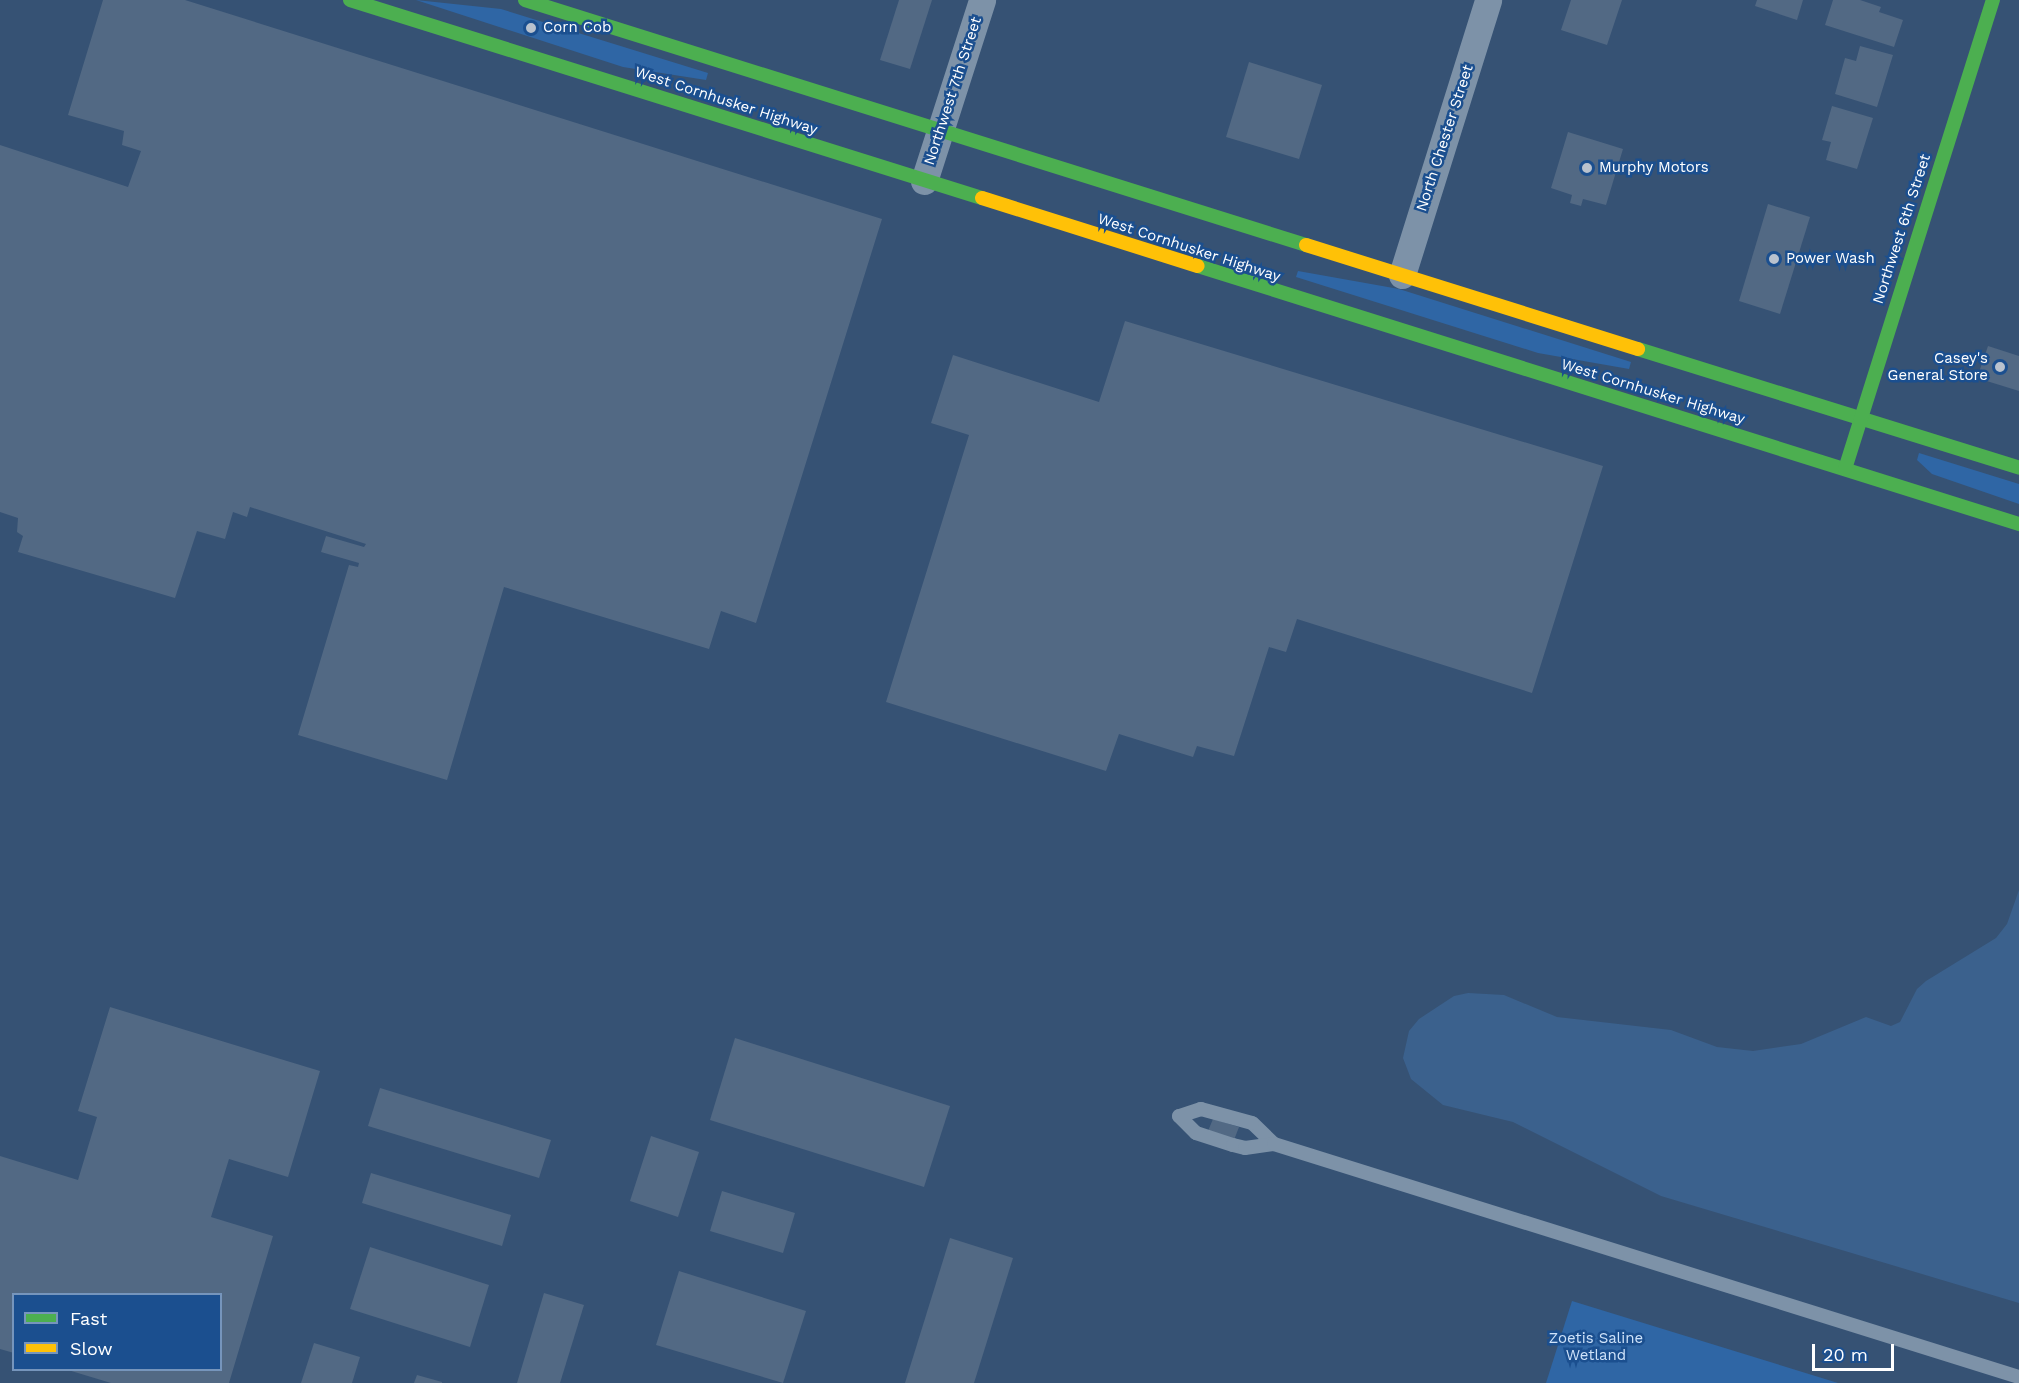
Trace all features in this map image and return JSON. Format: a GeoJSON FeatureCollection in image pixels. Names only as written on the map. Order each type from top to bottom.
{"type":"FeatureCollection","features":[{"type":"Feature","properties":{"kind":"main road","name":"West Cornhusker Highway"},"geometry":{"type":"LineString","coordinates":[[350,0],[2019,524]]}},
{"type":"Feature","properties":{"kind":"main road"},"geometry":{"type":"LineString","coordinates":[[525,0],[2019,468]]}},
{"type":"Feature","properties":{"kind":"main road","name":"Northwest 6th Street"},"geometry":{"type":"LineString","coordinates":[[1845,469],[1993,0]]}},
{"type":"Feature","properties":{"kind":"street","name":"Northwest 7th Street"},"geometry":{"type":"LineString","coordinates":[[924,181],[982,0]]}},
{"type":"Feature","properties":{"kind":"street","name":"North Chester Street"},"geometry":{"type":"LineString","coordinates":[[1402,275],[1488,0]]}},
{"type":"Feature","properties":{"kind":"lane"},"geometry":{"type":"LineString","coordinates":[[1274,1144],[1245,1148],[1233,1145],[1196,1133],[1179,1116],[1201,1109],[1242,1121],[1251,1124],[1274,1144],[2019,1377]]}},
{"type":"Feature","properties":{"kind":"green space"},"geometry":{"type":"Polygon","coordinates":[[[416,0],[501,9],[708,73],[706,80],[623,67],[416,0]]]}},
{"type":"Feature","properties":{"kind":"green space"},"geometry":{"type":"Polygon","coordinates":[[[1298,271],[1399,289],[1631,362],[1629,369],[1538,353],[1296,277],[1298,271]]]}},
{"type":"Feature","properties":{"kind":"green space"},"geometry":{"type":"Polygon","coordinates":[[[1919,453],[2019,484],[2019,504],[1932,474],[1917,460],[1919,453]]]}},
{"type":"Feature","properties":{"kind":"green space","name":"Zoetis Saline Wetland"},"geometry":{"type":"Polygon","coordinates":[[[1572,1301],[1838,1383],[1546,1383],[1572,1301]]]}},
{"type":"Feature","properties":{"kind":"shaded area"},"geometry":{"type":"Polygon","coordinates":[[[2019,890],[2019,1303],[1661,1196],[1513,1122],[1443,1105],[1411,1079],[1403,1058],[1409,1031],[1419,1019],[1454,996],[1468,993],[1504,995],[1557,1017],[1671,1030],[1717,1047],[1753,1051],[1801,1044],[1866,1017],[1891,1026],[1900,1022],[1917,989],[1926,981],[1996,938],[2007,924],[2019,890]]]}},
{"type":"Feature","properties":{"kind":"building"},"geometry":{"type":"Polygon","coordinates":[[[103,0],[185,0],[882,219],[756,623],[721,611],[709,649],[504,587],[447,780],[298,735],[349,565],[358,567],[359,563],[321,552],[326,536],[364,547],[366,544],[250,507],[247,517],[233,512],[225,539],[197,531],[175,598],[18,552],[23,536],[17,532],[18,518],[0,512],[0,145],[128,187],[141,151],[122,145],[124,131],[68,115],[103,0]]]}},
{"type":"Feature","properties":{"kind":"building"},"geometry":{"type":"Polygon","coordinates":[[[899,0],[932,0],[910,69],[880,60],[899,0]]]}},
{"type":"Feature","properties":{"kind":"building"},"geometry":{"type":"Polygon","coordinates":[[[1571,0],[1622,0],[1607,45],[1561,30],[1571,0]]]}},
{"type":"Feature","properties":{"kind":"building"},"geometry":{"type":"Polygon","coordinates":[[[1757,0],[1803,0],[1797,20],[1755,6],[1757,0]]]}},
{"type":"Feature","properties":{"kind":"building"},"geometry":{"type":"Polygon","coordinates":[[[1833,0],[1860,0],[1881,7],[1879,12],[1903,20],[1894,47],[1825,25],[1833,0]]]}},
{"type":"Feature","properties":{"kind":"building"},"geometry":{"type":"Polygon","coordinates":[[[1860,46],[1893,55],[1877,107],[1835,94],[1845,58],[1856,61],[1860,46]]]}},
{"type":"Feature","properties":{"kind":"building"},"geometry":{"type":"Polygon","coordinates":[[[1249,62],[1322,85],[1299,159],[1226,137],[1249,62]]]}},
{"type":"Feature","properties":{"kind":"building"},"geometry":{"type":"Polygon","coordinates":[[[1832,106],[1873,118],[1857,169],[1826,160],[1831,142],[1822,140],[1832,106]]]}},
{"type":"Feature","properties":{"kind":"building","name":"Murphy Motors"},"geometry":{"type":"Polygon","coordinates":[[[1568,132],[1623,149],[1606,205],[1583,199],[1581,206],[1570,203],[1572,195],[1551,188],[1568,132]]]}},
{"type":"Feature","properties":{"kind":"building","name":"Power Wash"},"geometry":{"type":"Polygon","coordinates":[[[1768,204],[1810,217],[1780,314],[1739,301],[1768,204]]]}},
{"type":"Feature","properties":{"kind":"building"},"geometry":{"type":"Polygon","coordinates":[[[1125,321],[1603,466],[1532,693],[1297,619],[1286,652],[1269,647],[1234,756],[1197,746],[1193,757],[1119,734],[1106,771],[886,702],[969,435],[931,423],[953,355],[1099,402],[1125,321]]]}},
{"type":"Feature","properties":{"kind":"building","name":"Casey's General Store"},"geometry":{"type":"Polygon","coordinates":[[[1988,346],[2019,356],[2019,391],[1977,378],[1988,346]]]}},
{"type":"Feature","properties":{"kind":"building"},"geometry":{"type":"Polygon","coordinates":[[[110,1007],[320,1071],[288,1177],[229,1159],[211,1217],[273,1236],[229,1383],[111,1383],[71,1371],[222,1371],[222,1293],[12,1293],[12,1352],[0,1349],[0,1156],[78,1180],[97,1117],[78,1111],[110,1007]]]}},
{"type":"Feature","properties":{"kind":"building"},"geometry":{"type":"Polygon","coordinates":[[[735,1038],[950,1106],[924,1187],[710,1120],[735,1038]]]}},
{"type":"Feature","properties":{"kind":"building"},"geometry":{"type":"Polygon","coordinates":[[[380,1088],[551,1140],[539,1178],[368,1126],[380,1088]]]}},
{"type":"Feature","properties":{"kind":"building"},"geometry":{"type":"Polygon","coordinates":[[[1213,1119],[1239,1127],[1234,1140],[1208,1131],[1213,1119]]]}},
{"type":"Feature","properties":{"kind":"building"},"geometry":{"type":"Polygon","coordinates":[[[651,1136],[699,1152],[678,1217],[630,1201],[651,1136]]]}},
{"type":"Feature","properties":{"kind":"building"},"geometry":{"type":"Polygon","coordinates":[[[371,1173],[511,1215],[502,1246],[362,1203],[371,1173]]]}},
{"type":"Feature","properties":{"kind":"building"},"geometry":{"type":"Polygon","coordinates":[[[722,1191],[795,1213],[783,1253],[710,1231],[722,1191]]]}},
{"type":"Feature","properties":{"kind":"building"},"geometry":{"type":"Polygon","coordinates":[[[950,1238],[1013,1258],[974,1383],[905,1383],[950,1238]]]}},
{"type":"Feature","properties":{"kind":"building"},"geometry":{"type":"Polygon","coordinates":[[[370,1247],[489,1285],[470,1347],[350,1309],[370,1247]]]}},
{"type":"Feature","properties":{"kind":"building"},"geometry":{"type":"Polygon","coordinates":[[[679,1271],[806,1311],[783,1383],[656,1345],[679,1271]]]}},
{"type":"Feature","properties":{"kind":"building"},"geometry":{"type":"Polygon","coordinates":[[[544,1293],[584,1305],[560,1383],[517,1383],[544,1293]]]}},
{"type":"Feature","properties":{"kind":"building"},"geometry":{"type":"Polygon","coordinates":[[[314,1343],[360,1357],[352,1383],[301,1383],[314,1343]]]}},
{"type":"Feature","properties":{"kind":"building"},"geometry":{"type":"Polygon","coordinates":[[[417,1375],[442,1382],[442,1383],[414,1383],[417,1375]]]}},
{"type":"Feature","properties":{"kind":"traffic: fast"},"geometry":{"type":"LineString","coordinates":[[350,0],[982,198]]}},
{"type":"Feature","properties":{"kind":"traffic: fast"},"geometry":{"type":"LineString","coordinates":[[525,0],[1306,245]]}},
{"type":"Feature","properties":{"kind":"traffic: fast"},"geometry":{"type":"LineString","coordinates":[[1845,469],[1993,0]]}},
{"type":"Feature","properties":{"kind":"traffic: fast"},"geometry":{"type":"LineString","coordinates":[[1198,266],[2019,524]]}},
{"type":"Feature","properties":{"kind":"traffic: fast"},"geometry":{"type":"LineString","coordinates":[[1638,349],[2019,468]]}},
{"type":"Feature","properties":{"kind":"traffic: slow"},"geometry":{"type":"LineString","coordinates":[[982,198],[1198,266]]}},
{"type":"Feature","properties":{"kind":"traffic: slow"},"geometry":{"type":"LineString","coordinates":[[1306,245],[1638,349]]}},
{"type":"Feature","properties":{"kind":"place","name":"Corn Cob"},"geometry":{"type":"Point","coordinates":[531,28]}},
{"type":"Feature","properties":{"kind":"place","name":"Murphy Motors"},"geometry":{"type":"Point","coordinates":[1587,168]}},
{"type":"Feature","properties":{"kind":"place","name":"Power Wash"},"geometry":{"type":"Point","coordinates":[1774,259]}},
{"type":"Feature","properties":{"kind":"place","name":"Casey's General Store"},"geometry":{"type":"Point","coordinates":[2000,367]}}]}
